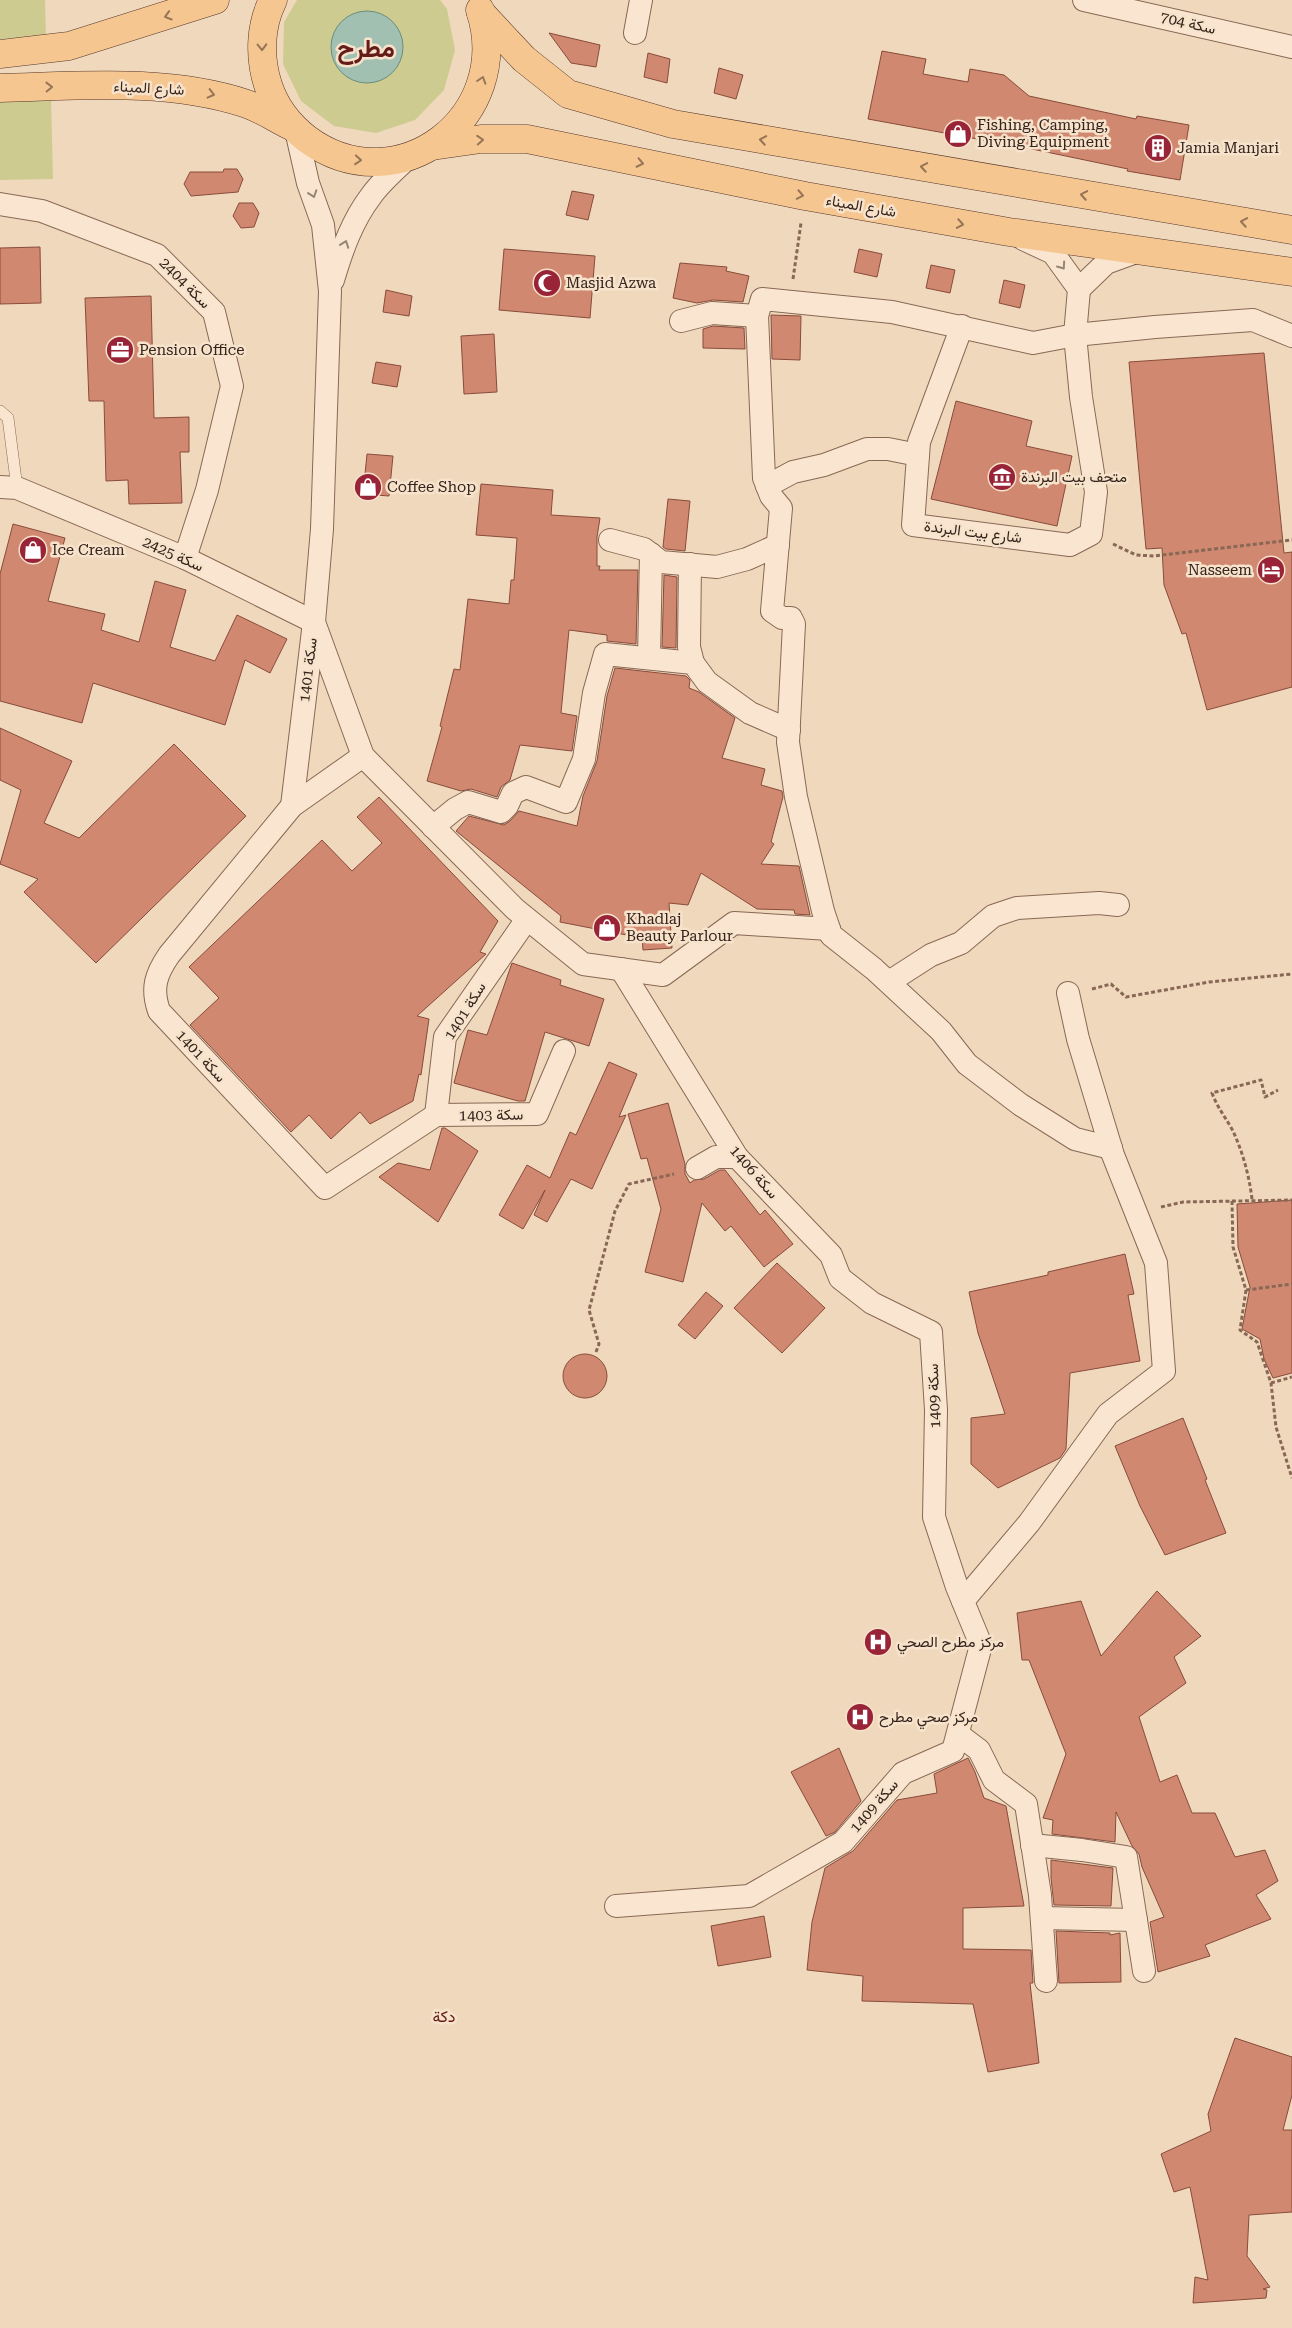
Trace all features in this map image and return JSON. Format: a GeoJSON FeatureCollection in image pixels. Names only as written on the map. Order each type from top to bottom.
{"type":"FeatureCollection","features":[{"type":"Feature","properties":{"kind":"main road"},"geometry":{"type":"LineString","coordinates":[[0,54],[69,46],[215,0]]}},
{"type":"Feature","properties":{"kind":"main road"},"geometry":{"type":"LineString","coordinates":[[272,0],[262,34],[262,67],[272,99],[293,128]]}},
{"type":"Feature","properties":{"kind":"main road"},"geometry":{"type":"LineString","coordinates":[[420,152],[456,127],[477,95],[484,74],[487,43],[477,6]]}},
{"type":"Feature","properties":{"kind":"main road"},"geometry":{"type":"LineString","coordinates":[[477,6],[524,59],[568,94],[673,124],[1292,230]]}},
{"type":"Feature","properties":{"kind":"main road","name":"شارع الميناء"},"geometry":{"type":"LineString","coordinates":[[0,88],[140,86],[198,91],[246,103],[293,128],[320,149],[348,159],[379,162],[481,139],[527,139],[805,196],[1009,232],[1292,272]]}},
{"type":"Feature","properties":{"kind":"street"},"geometry":{"type":"LineString","coordinates":[[635,33],[641,0]]}},
{"type":"Feature","properties":{"kind":"street","name":"سكة 704"},"geometry":{"type":"LineString","coordinates":[[1084,0],[1292,47]]}},
{"type":"Feature","properties":{"kind":"street"},"geometry":{"type":"LineString","coordinates":[[293,128],[308,183],[323,225],[330,291]]}},
{"type":"Feature","properties":{"kind":"street"},"geometry":{"type":"LineString","coordinates":[[330,291],[344,243],[357,217],[372,195],[420,152]]}},
{"type":"Feature","properties":{"kind":"street","name":"سكة 2404"},"geometry":{"type":"LineString","coordinates":[[0,204],[42,211],[158,255],[214,312],[232,386],[207,490],[184,558]]}},
{"type":"Feature","properties":{"kind":"street"},"geometry":{"type":"LineString","coordinates":[[1009,232],[1053,253],[1079,289],[1075,335],[1081,397],[1096,492],[1091,534]]}},
{"type":"Feature","properties":{"kind":"street"},"geometry":{"type":"LineString","coordinates":[[1079,289],[1106,263],[1139,251]]}},
{"type":"Feature","properties":{"kind":"street","name":"1401 سكة"},"geometry":{"type":"LineString","coordinates":[[292,806],[314,622],[322,529],[330,291]]}},
{"type":"Feature","properties":{"kind":"street"},"geometry":{"type":"LineString","coordinates":[[1111,1148],[1075,1139],[1021,1105],[967,1064],[941,1031],[889,982],[832,935],[829,928],[822,911],[796,797],[788,742],[795,633],[791,618],[782,618],[772,611],[781,508],[771,496],[764,478],[757,316],[762,299],[892,312],[1033,343],[1075,335],[1253,320],[1292,336]]}},
{"type":"Feature","properties":{"kind":"street"},"geometry":{"type":"LineString","coordinates":[[681,321],[712,312],[757,316]]}},
{"type":"Feature","properties":{"kind":"street","name":"شارع بيت البرندة"},"geometry":{"type":"LineString","coordinates":[[962,326],[919,442],[913,525],[1070,545],[1091,534]]}},
{"type":"Feature","properties":{"kind":"street"},"geometry":{"type":"LineString","coordinates":[[768,486],[793,472],[824,465],[867,449],[888,449],[918,455]]}},
{"type":"Feature","properties":{"kind":"street","name":"سكة 2425"},"geometry":{"type":"LineString","coordinates":[[8,488],[184,558],[314,622]]}},
{"type":"Feature","properties":{"kind":"street"},"geometry":{"type":"LineString","coordinates":[[610,540],[644,549],[661,562],[717,567],[747,559],[778,545]]}},
{"type":"Feature","properties":{"kind":"street"},"geometry":{"type":"LineString","coordinates":[[649,658],[651,554]]}},
{"type":"Feature","properties":{"kind":"street"},"geometry":{"type":"LineString","coordinates":[[690,564],[688,646],[693,663],[707,682],[750,713],[789,730]]}},
{"type":"Feature","properties":{"kind":"street"},"geometry":{"type":"LineString","coordinates":[[314,622],[363,756],[527,919],[583,964],[663,975],[734,922],[829,928]]}},
{"type":"Feature","properties":{"kind":"street"},"geometry":{"type":"LineString","coordinates":[[433,827],[455,809],[468,802],[501,812],[508,806],[513,793],[526,787],[566,802],[584,759],[594,693],[605,654],[693,663]]}},
{"type":"Feature","properties":{"kind":"street","name":"1401 سكة"},"geometry":{"type":"LineString","coordinates":[[363,756],[292,806],[160,967],[154,996],[159,1011],[325,1188],[436,1115]]}},
{"type":"Feature","properties":{"kind":"street"},"geometry":{"type":"LineString","coordinates":[[889,982],[931,954],[961,943],[993,916],[1017,908],[1100,904],[1118,905]]}},
{"type":"Feature","properties":{"kind":"street","name":"سكة 1401"},"geometry":{"type":"LineString","coordinates":[[436,1115],[445,1037],[527,919]]}},
{"type":"Feature","properties":{"kind":"street","name":"1406 سكة"},"geometry":{"type":"LineString","coordinates":[[621,970],[737,1157],[831,1255],[840,1278],[872,1303],[931,1332]]}},
{"type":"Feature","properties":{"kind":"street"},"geometry":{"type":"LineString","coordinates":[[963,1602],[1029,1523],[1108,1414],[1164,1371],[1156,1263],[1111,1148],[1078,1039],[1078,991]]}},
{"type":"Feature","properties":{"kind":"street","name":"1403 سكة"},"geometry":{"type":"LineString","coordinates":[[436,1115],[537,1114],[564,1051]]}},
{"type":"Feature","properties":{"kind":"street"},"geometry":{"type":"LineString","coordinates":[[697,1168],[716,1157],[737,1157]]}},
{"type":"Feature","properties":{"kind":"street","name":"1409 سكة"},"geometry":{"type":"LineString","coordinates":[[616,1906],[749,1896],[843,1842],[903,1773],[953,1751],[959,1735],[981,1645],[963,1602],[934,1517],[936,1410],[931,1332]]}},
{"type":"Feature","properties":{"kind":"street"},"geometry":{"type":"LineString","coordinates":[[959,1735],[979,1750],[994,1780],[1026,1804],[1042,1918],[1046,1981]]}},
{"type":"Feature","properties":{"kind":"street"},"geometry":{"type":"LineString","coordinates":[[1032,1846],[1082,1850],[1126,1857],[1144,1971]]}},
{"type":"Feature","properties":{"kind":"street"},"geometry":{"type":"LineString","coordinates":[[1042,1918],[1136,1920]]}},
{"type":"Feature","properties":{"kind":"lane"},"geometry":{"type":"LineString","coordinates":[[0,411],[8,418],[8,488]]}},
{"type":"Feature","properties":{"kind":"path"},"geometry":{"type":"LineString","coordinates":[[790,302],[805,196]]}},
{"type":"Feature","properties":{"kind":"path"},"geometry":{"type":"LineString","coordinates":[[1091,534],[1136,554],[1154,556],[1292,540]]}},
{"type":"Feature","properties":{"kind":"path"},"geometry":{"type":"LineString","coordinates":[[1078,991],[1111,984],[1126,997],[1209,982],[1292,974]]}},
{"type":"Feature","properties":{"kind":"path"},"geometry":{"type":"LineString","coordinates":[[1252,1199],[1248,1169],[1233,1131],[1212,1093],[1261,1080],[1265,1097],[1278,1090]]}},
{"type":"Feature","properties":{"kind":"path"},"geometry":{"type":"LineString","coordinates":[[596,1352],[599,1344],[589,1310],[615,1211],[629,1184],[697,1168]]}},
{"type":"Feature","properties":{"kind":"path"},"geometry":{"type":"LineString","coordinates":[[1136,1211],[1184,1202],[1252,1199],[1292,1200]]}},
{"type":"Feature","properties":{"kind":"path"},"geometry":{"type":"LineString","coordinates":[[1232,1201],[1233,1247],[1246,1290],[1240,1330],[1257,1342],[1271,1383],[1276,1426],[1292,1478]]}},
{"type":"Feature","properties":{"kind":"path"},"geometry":{"type":"LineString","coordinates":[[1246,1290],[1292,1284]]}},
{"type":"Feature","properties":{"kind":"path"},"geometry":{"type":"LineString","coordinates":[[1271,1383],[1292,1376]]}},
{"type":"Feature","properties":{"kind":"shaded area"},"geometry":{"type":"Polygon","coordinates":[[[0,0],[45,0],[46,38],[0,39],[0,0]]]}},
{"type":"Feature","properties":{"kind":"shaded area"},"geometry":{"type":"Polygon","coordinates":[[[297,0],[440,0],[447,9],[455,50],[444,90],[415,120],[376,133],[334,126],[301,101],[283,64],[284,22],[297,0]]]}},
{"type":"Feature","properties":{"kind":"shaded area"},"geometry":{"type":"Polygon","coordinates":[[[367,11],[387,17],[397,27],[403,47],[397,67],[387,77],[367,83],[347,77],[337,67],[331,47],[337,27],[347,17],[367,11]]]}},
{"type":"Feature","properties":{"kind":"shaded area"},"geometry":{"type":"Polygon","coordinates":[[[51,97],[53,179],[0,180],[0,98],[51,97]]]}},
{"type":"Feature","properties":{"kind":"building"},"geometry":{"type":"Polygon","coordinates":[[[549,33],[600,45],[596,67],[571,63],[549,33]]]}},
{"type":"Feature","properties":{"kind":"building"},"geometry":{"type":"Polygon","coordinates":[[[882,51],[926,59],[923,74],[968,82],[970,69],[1004,75],[1029,96],[1136,119],[1137,116],[1189,125],[1180,180],[1127,171],[1128,169],[1032,149],[868,119],[882,51]]]}},
{"type":"Feature","properties":{"kind":"building"},"geometry":{"type":"Polygon","coordinates":[[[648,53],[670,59],[667,83],[644,77],[648,53]]]}},
{"type":"Feature","properties":{"kind":"building"},"geometry":{"type":"Polygon","coordinates":[[[719,68],[743,75],[736,99],[714,93],[719,68]]]}},
{"type":"Feature","properties":{"kind":"building"},"geometry":{"type":"Polygon","coordinates":[[[224,169],[237,169],[243,179],[238,192],[191,196],[184,184],[190,172],[223,172],[224,169]]]}},
{"type":"Feature","properties":{"kind":"building"},"geometry":{"type":"Polygon","coordinates":[[[572,191],[594,195],[588,220],[566,215],[572,191]]]}},
{"type":"Feature","properties":{"kind":"building"},"geometry":{"type":"Polygon","coordinates":[[[239,203],[253,203],[259,213],[254,227],[241,228],[233,216],[239,203]]]}},
{"type":"Feature","properties":{"kind":"building"},"geometry":{"type":"Polygon","coordinates":[[[40,247],[41,303],[0,304],[0,248],[40,247]]]}},
{"type":"Feature","properties":{"kind":"building","name":"Masjid Azwa"},"geometry":{"type":"Polygon","coordinates":[[[504,249],[595,256],[590,318],[499,310],[504,249]]]}},
{"type":"Feature","properties":{"kind":"building"},"geometry":{"type":"Polygon","coordinates":[[[859,249],[882,254],[877,277],[854,272],[859,249]]]}},
{"type":"Feature","properties":{"kind":"building"},"geometry":{"type":"Polygon","coordinates":[[[680,263],[727,267],[726,271],[749,276],[743,302],[713,300],[697,303],[673,298],[680,263]]]}},
{"type":"Feature","properties":{"kind":"building"},"geometry":{"type":"Polygon","coordinates":[[[931,265],[955,270],[950,293],[926,288],[931,265]]]}},
{"type":"Feature","properties":{"kind":"building"},"geometry":{"type":"Polygon","coordinates":[[[1004,280],[1025,285],[1020,308],[999,303],[1004,280]]]}},
{"type":"Feature","properties":{"kind":"building"},"geometry":{"type":"Polygon","coordinates":[[[386,290],[412,296],[409,316],[383,312],[386,290]]]}},
{"type":"Feature","properties":{"kind":"building","name":"Pension Office"},"geometry":{"type":"Polygon","coordinates":[[[151,296],[154,418],[189,417],[189,452],[180,452],[182,503],[129,504],[128,480],[106,481],[104,401],[89,401],[85,298],[151,296]]]}},
{"type":"Feature","properties":{"kind":"building"},"geometry":{"type":"Polygon","coordinates":[[[771,315],[801,316],[800,360],[772,359],[771,315]]]}},
{"type":"Feature","properties":{"kind":"building"},"geometry":{"type":"Polygon","coordinates":[[[713,326],[744,328],[745,349],[703,348],[703,329],[713,326]]]}},
{"type":"Feature","properties":{"kind":"building"},"geometry":{"type":"Polygon","coordinates":[[[494,334],[497,392],[464,394],[461,336],[494,334]]]}},
{"type":"Feature","properties":{"kind":"building"},"geometry":{"type":"Polygon","coordinates":[[[1264,353],[1284,553],[1292,552],[1292,687],[1207,710],[1186,633],[1182,634],[1164,585],[1162,548],[1146,549],[1129,362],[1264,353]]]}},
{"type":"Feature","properties":{"kind":"building"},"geometry":{"type":"Polygon","coordinates":[[[376,362],[401,366],[397,387],[372,383],[376,362]]]}},
{"type":"Feature","properties":{"kind":"building","name":"متحف بيت البرندة"},"geometry":{"type":"Polygon","coordinates":[[[956,401],[1032,421],[1026,446],[1072,456],[1057,526],[931,499],[956,401]]]}},
{"type":"Feature","properties":{"kind":"building"},"geometry":{"type":"Polygon","coordinates":[[[367,454],[393,456],[389,496],[363,494],[367,454]]]}},
{"type":"Feature","properties":{"kind":"building"},"geometry":{"type":"Polygon","coordinates":[[[481,484],[553,490],[551,515],[600,518],[597,537],[597,566],[600,566],[599,570],[638,570],[636,644],[607,641],[607,635],[569,630],[561,713],[577,716],[572,751],[520,745],[510,780],[501,787],[497,797],[471,789],[461,791],[427,781],[442,727],[440,726],[454,669],[460,670],[468,599],[509,604],[511,580],[514,580],[517,538],[476,535],[481,484]]]}},
{"type":"Feature","properties":{"kind":"building"},"geometry":{"type":"Polygon","coordinates":[[[668,499],[690,501],[685,551],[663,547],[668,499]]]}},
{"type":"Feature","properties":{"kind":"building"},"geometry":{"type":"Polygon","coordinates":[[[13,524],[65,538],[48,601],[105,614],[101,630],[139,642],[155,581],[186,590],[170,647],[215,661],[237,615],[287,639],[270,673],[245,660],[225,725],[93,683],[82,723],[0,701],[0,574],[13,524]]]}},
{"type":"Feature","properties":{"kind":"building"},"geometry":{"type":"Polygon","coordinates":[[[664,575],[677,577],[676,648],[662,647],[664,575]]]}},
{"type":"Feature","properties":{"kind":"building"},"geometry":{"type":"Polygon","coordinates":[[[615,668],[686,676],[690,680],[689,688],[699,692],[735,718],[722,758],[765,769],[761,785],[782,791],[783,797],[771,842],[774,844],[761,864],[799,866],[810,915],[795,914],[794,910],[757,909],[701,873],[688,905],[669,903],[672,948],[643,950],[642,938],[560,922],[561,916],[456,831],[469,816],[504,825],[519,811],[577,826],[583,796],[597,761],[607,696],[615,668]]]}},
{"type":"Feature","properties":{"kind":"building"},"geometry":{"type":"Polygon","coordinates":[[[0,728],[72,761],[44,823],[79,838],[174,744],[246,816],[96,963],[24,892],[38,879],[0,864],[21,790],[0,780],[0,728]]]}},
{"type":"Feature","properties":{"kind":"building"},"geometry":{"type":"Polygon","coordinates":[[[379,797],[498,921],[480,952],[486,954],[417,1016],[429,1019],[421,1075],[419,1074],[413,1101],[370,1124],[360,1112],[331,1139],[309,1115],[291,1132],[190,1025],[219,998],[189,967],[322,840],[352,871],[382,843],[357,817],[379,797]]]}},
{"type":"Feature","properties":{"kind":"building"},"geometry":{"type":"Polygon","coordinates":[[[512,963],[561,980],[560,985],[604,999],[589,1046],[545,1032],[525,1101],[518,1101],[454,1083],[468,1030],[487,1035],[512,963]]]}},
{"type":"Feature","properties":{"kind":"building"},"geometry":{"type":"Polygon","coordinates":[[[609,1062],[637,1074],[619,1117],[626,1115],[592,1189],[571,1179],[547,1222],[534,1215],[545,1190],[523,1229],[499,1215],[527,1165],[550,1178],[570,1132],[576,1135],[609,1062]]]}},
{"type":"Feature","properties":{"kind":"building"},"geometry":{"type":"Polygon","coordinates":[[[668,1103],[685,1164],[685,1174],[690,1183],[694,1180],[704,1179],[720,1170],[725,1170],[760,1215],[765,1210],[793,1244],[764,1267],[731,1226],[725,1231],[702,1203],[683,1282],[645,1272],[661,1209],[647,1158],[641,1159],[628,1114],[668,1103]]]}},
{"type":"Feature","properties":{"kind":"building"},"geometry":{"type":"Polygon","coordinates":[[[442,1128],[445,1128],[478,1151],[438,1222],[379,1177],[398,1163],[430,1170],[442,1128]]]}},
{"type":"Feature","properties":{"kind":"building"},"geometry":{"type":"Polygon","coordinates":[[[1292,1200],[1292,1373],[1273,1378],[1264,1359],[1260,1339],[1242,1329],[1250,1287],[1238,1247],[1237,1204],[1292,1200]]]}},
{"type":"Feature","properties":{"kind":"building"},"geometry":{"type":"Polygon","coordinates":[[[1125,1254],[1134,1294],[1128,1295],[1140,1361],[1070,1373],[1066,1449],[1060,1458],[998,1488],[971,1464],[971,1418],[1005,1414],[978,1333],[969,1292],[1048,1275],[1048,1272],[1125,1254]]]}},
{"type":"Feature","properties":{"kind":"building"},"geometry":{"type":"Polygon","coordinates":[[[777,1263],[825,1308],[782,1353],[734,1308],[777,1263]]]}},
{"type":"Feature","properties":{"kind":"building"},"geometry":{"type":"Polygon","coordinates":[[[706,1292],[723,1306],[695,1339],[678,1325],[706,1292]]]}},
{"type":"Feature","properties":{"kind":"building"},"geometry":{"type":"Polygon","coordinates":[[[589,1354],[601,1360],[606,1367],[606,1385],[601,1392],[594,1397],[581,1398],[573,1395],[566,1388],[563,1372],[566,1364],[573,1357],[589,1354]]]}},
{"type":"Feature","properties":{"kind":"building"},"geometry":{"type":"Polygon","coordinates":[[[1183,1418],[1226,1533],[1165,1555],[1140,1506],[1115,1446],[1183,1418]]]}},
{"type":"Feature","properties":{"kind":"building"},"geometry":{"type":"Polygon","coordinates":[[[1157,1591],[1201,1636],[1174,1657],[1186,1683],[1139,1717],[1160,1782],[1177,1775],[1192,1813],[1215,1813],[1235,1857],[1265,1850],[1278,1881],[1256,1895],[1271,1919],[1205,1945],[1210,1956],[1158,1972],[1150,1922],[1164,1917],[1142,1867],[1139,1854],[1132,1846],[1116,1812],[1115,1842],[1052,1834],[1053,1820],[1043,1818],[1066,1754],[1029,1660],[1022,1660],[1017,1613],[1081,1601],[1101,1656],[1157,1591]]]}},
{"type":"Feature","properties":{"kind":"building"},"geometry":{"type":"Polygon","coordinates":[[[839,1748],[861,1801],[835,1832],[826,1836],[791,1772],[839,1748]]]}},
{"type":"Feature","properties":{"kind":"building"},"geometry":{"type":"Polygon","coordinates":[[[968,1758],[984,1798],[1006,1806],[1024,1906],[963,1908],[963,1949],[1031,1950],[1033,1983],[1030,1983],[1039,2063],[988,2072],[973,2004],[862,2001],[863,1976],[807,1970],[812,1922],[825,1868],[853,1851],[897,1800],[937,1793],[934,1774],[968,1758]]]}},
{"type":"Feature","properties":{"kind":"building"},"geometry":{"type":"Polygon","coordinates":[[[1051,1860],[1113,1868],[1111,1906],[1054,1905],[1051,1860]]]}},
{"type":"Feature","properties":{"kind":"building"},"geometry":{"type":"Polygon","coordinates":[[[764,1916],[771,1957],[718,1966],[711,1926],[764,1916]]]}},
{"type":"Feature","properties":{"kind":"building"},"geometry":{"type":"Polygon","coordinates":[[[1056,1931],[1110,1933],[1110,1935],[1120,1933],[1121,1982],[1059,1983],[1056,1931]]]}},
{"type":"Feature","properties":{"kind":"building"},"geometry":{"type":"Polygon","coordinates":[[[1235,2038],[1292,2057],[1292,2095],[1283,2130],[1292,2130],[1292,2212],[1249,2215],[1247,2256],[1270,2287],[1263,2289],[1267,2290],[1266,2298],[1193,2303],[1195,2277],[1208,2280],[1190,2187],[1174,2192],[1161,2154],[1211,2131],[1208,2114],[1235,2038]]]}},
{"type":"Feature","properties":{"kind":"place","name":"Fishing, Camping, Diving Equipment"},"geometry":{"type":"Point","coordinates":[958,134]}},
{"type":"Feature","properties":{"kind":"place","name":"Jamia Manjari"},"geometry":{"type":"Point","coordinates":[1158,148]}},
{"type":"Feature","properties":{"kind":"place","name":"Masjid Azwa"},"geometry":{"type":"Point","coordinates":[547,283]}},
{"type":"Feature","properties":{"kind":"place","name":"Pension Office"},"geometry":{"type":"Point","coordinates":[120,350]}},
{"type":"Feature","properties":{"kind":"place","name":"متحف بيت البرندة"},"geometry":{"type":"Point","coordinates":[1002,477]}},
{"type":"Feature","properties":{"kind":"place","name":"Coffee Shop"},"geometry":{"type":"Point","coordinates":[368,487]}},
{"type":"Feature","properties":{"kind":"place","name":"Ice Cream"},"geometry":{"type":"Point","coordinates":[33,550]}},
{"type":"Feature","properties":{"kind":"place","name":"Nasseem"},"geometry":{"type":"Point","coordinates":[1271,570]}},
{"type":"Feature","properties":{"kind":"place","name":"Khadlaj Beauty Parlour"},"geometry":{"type":"Point","coordinates":[607,928]}},
{"type":"Feature","properties":{"kind":"place","name":"مركز مطرح الصحي"},"geometry":{"type":"Point","coordinates":[878,1642]}},
{"type":"Feature","properties":{"kind":"place","name":"مركز صحي مطرح"},"geometry":{"type":"Point","coordinates":[860,1717]}},
{"type":"Feature","properties":{"kind":"district","name":"مطرح"},"geometry":{"type":"Point","coordinates":[366,48]}},
{"type":"Feature","properties":{"kind":"district","name":"دكة"},"geometry":{"type":"Point","coordinates":[444,2016]}}]}
